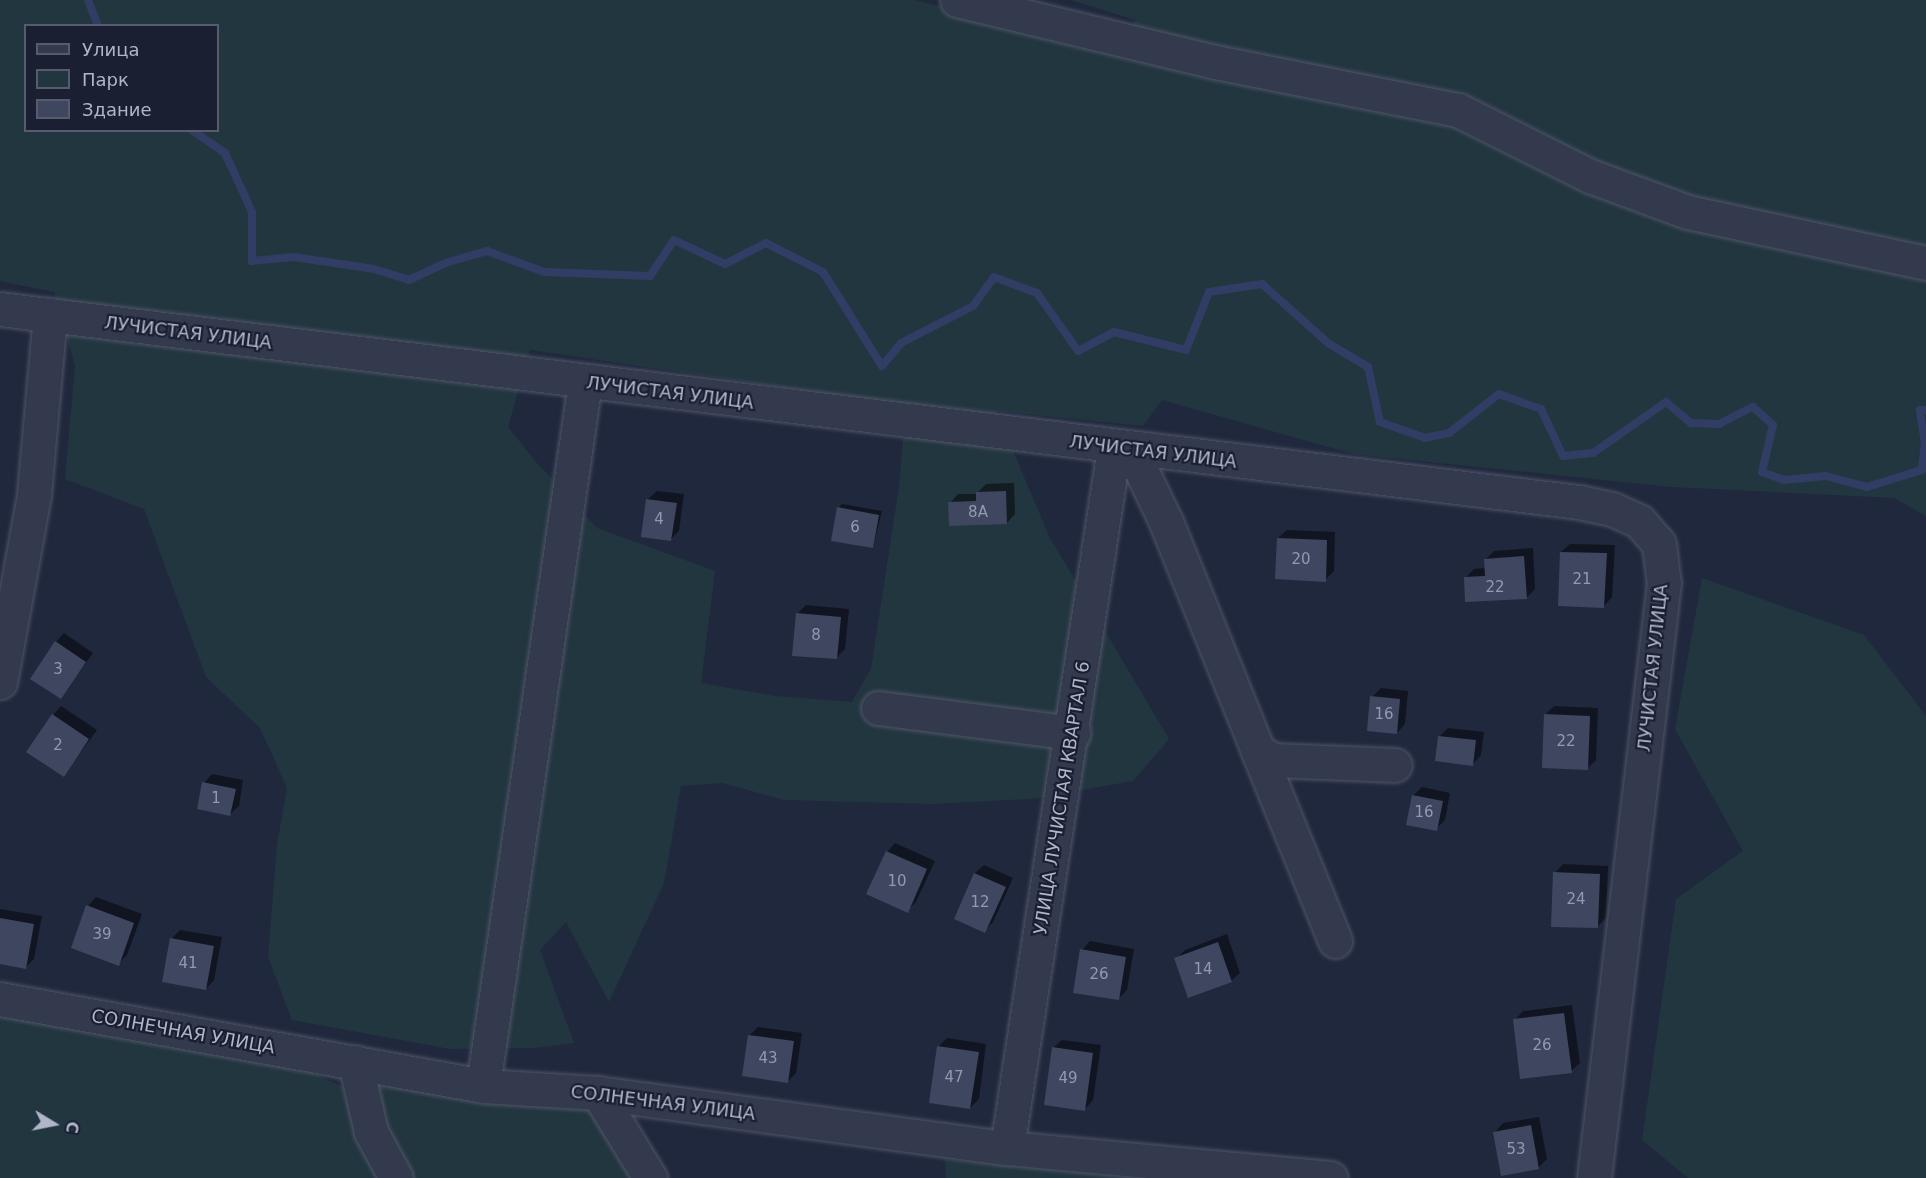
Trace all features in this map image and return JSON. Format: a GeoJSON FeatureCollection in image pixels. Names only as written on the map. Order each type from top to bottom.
{"type":"FeatureCollection","features":[{"type":"Feature","properties":{"kind":"street"},"geometry":{"type":"LineString","coordinates":[[957,0],[1215,62],[1458,110],[1590,176],[1688,212],[1926,263]]}},
{"type":"Feature","properties":{"kind":"street","name":"ЛУЧИСТАЯ УЛИЦА"},"geometry":{"type":"LineString","coordinates":[[0,309],[1579,502],[1612,509],[1639,521],[1659,544],[1664,582],[1594,1178]]}},
{"type":"Feature","properties":{"kind":"street"},"geometry":{"type":"LineString","coordinates":[[0,682],[34,494],[50,315]]}},
{"type":"Feature","properties":{"kind":"street"},"geometry":{"type":"LineString","coordinates":[[483,1086],[585,382]]}},
{"type":"Feature","properties":{"kind":"street"},"geometry":{"type":"LineString","coordinates":[[1123,448],[1166,522],[1335,941]]}},
{"type":"Feature","properties":{"kind":"street","name":"УЛИЦА ЛУЧИСТАЯ КВАРТАЛ 6"},"geometry":{"type":"LineString","coordinates":[[1007,1148],[1073,732],[1123,448]]}},
{"type":"Feature","properties":{"kind":"street"},"geometry":{"type":"LineString","coordinates":[[878,708],[1073,732]]}},
{"type":"Feature","properties":{"kind":"street"},"geometry":{"type":"LineString","coordinates":[[1258,752],[1273,760],[1395,765]]}},
{"type":"Feature","properties":{"kind":"street","name":"СОЛНЕЧНАЯ УЛИЦА"},"geometry":{"type":"LineString","coordinates":[[0,999],[483,1086],[598,1094],[1007,1148],[1331,1178]]}},
{"type":"Feature","properties":{"kind":"street"},"geometry":{"type":"LineString","coordinates":[[355,1062],[371,1132],[396,1178]]}},
{"type":"Feature","properties":{"kind":"street"},"geometry":{"type":"LineString","coordinates":[[598,1094],[650,1178]]}},
{"type":"Feature","properties":{"kind":"green space"},"geometry":{"type":"Polygon","coordinates":[[[0,0],[914,0],[1116,49],[1135,20],[1071,0],[1926,0],[1926,516],[1894,498],[1672,487],[1353,454],[1162,400],[1143,426],[996,411],[1050,538],[1169,739],[1133,781],[1030,799],[932,804],[784,800],[723,783],[681,786],[664,883],[609,1002],[566,922],[540,950],[574,1043],[535,1048],[450,1049],[292,1020],[268,957],[277,845],[287,788],[260,728],[206,677],[144,509],[65,479],[75,366],[54,292],[0,281],[0,0]],[[530,350],[508,427],[536,462],[597,528],[715,571],[701,683],[775,696],[852,702],[871,669],[899,487],[906,405],[530,350]]]}},
{"type":"Feature","properties":{"kind":"green space"},"geometry":{"type":"Polygon","coordinates":[[[1702,578],[1864,635],[1926,716],[1926,1178],[1688,1178],[1642,1140],[1676,899],[1743,851],[1675,729],[1702,578]]]}},
{"type":"Feature","properties":{"kind":"green space"},"geometry":{"type":"Polygon","coordinates":[[[0,1015],[294,1064],[343,1087],[367,1072],[596,1106],[637,1178],[0,1178],[0,1015]]]}},
{"type":"Feature","properties":{"kind":"green space"},"geometry":{"type":"Polygon","coordinates":[[[945,1159],[1134,1178],[946,1178],[945,1159]]]}},
{"type":"Feature","properties":{"kind":"building"},"geometry":{"type":"Polygon","coordinates":[[[1006,491],[1007,524],[949,526],[948,502],[976,501],[976,492],[1006,491]]]}},
{"type":"Feature","properties":{"kind":"building"},"geometry":{"type":"Polygon","coordinates":[[[646,499],[677,503],[671,541],[641,537],[646,499]]]}},
{"type":"Feature","properties":{"kind":"building"},"geometry":{"type":"Polygon","coordinates":[[[837,507],[879,515],[873,548],[831,541],[837,507]]]}},
{"type":"Feature","properties":{"kind":"building"},"geometry":{"type":"Polygon","coordinates":[[[1277,538],[1327,540],[1326,582],[1275,579],[1277,538]]]}},
{"type":"Feature","properties":{"kind":"building"},"geometry":{"type":"Polygon","coordinates":[[[1560,552],[1607,553],[1604,608],[1558,606],[1560,552]]]}},
{"type":"Feature","properties":{"kind":"building"},"geometry":{"type":"Polygon","coordinates":[[[1524,556],[1527,599],[1465,602],[1464,577],[1485,576],[1484,559],[1524,556]]]}},
{"type":"Feature","properties":{"kind":"building"},"geometry":{"type":"Polygon","coordinates":[[[796,613],[841,617],[837,659],[792,656],[796,613]]]}},
{"type":"Feature","properties":{"kind":"building"},"geometry":{"type":"Polygon","coordinates":[[[55,641],[86,662],[61,699],[30,679],[55,641]]]}},
{"type":"Feature","properties":{"kind":"building"},"geometry":{"type":"Polygon","coordinates":[[[1370,696],[1400,699],[1397,734],[1367,731],[1370,696]]]}},
{"type":"Feature","properties":{"kind":"building"},"geometry":{"type":"Polygon","coordinates":[[[52,714],[89,739],[64,777],[26,752],[52,714]]]}},
{"type":"Feature","properties":{"kind":"building"},"geometry":{"type":"Polygon","coordinates":[[[1544,714],[1590,716],[1588,770],[1542,768],[1544,714]]]}},
{"type":"Feature","properties":{"kind":"building"},"geometry":{"type":"Polygon","coordinates":[[[1438,736],[1476,740],[1473,766],[1435,761],[1438,736]]]}},
{"type":"Feature","properties":{"kind":"building"},"geometry":{"type":"Polygon","coordinates":[[[202,782],[236,789],[230,816],[197,809],[202,782]]]}},
{"type":"Feature","properties":{"kind":"building"},"geometry":{"type":"Polygon","coordinates":[[[1412,795],[1443,801],[1437,831],[1406,825],[1412,795]]]}},
{"type":"Feature","properties":{"kind":"building"},"geometry":{"type":"Polygon","coordinates":[[[886,851],[927,869],[908,913],[866,894],[886,851]]]}},
{"type":"Feature","properties":{"kind":"building"},"geometry":{"type":"Polygon","coordinates":[[[1553,872],[1600,874],[1598,928],[1551,927],[1553,872]]]}},
{"type":"Feature","properties":{"kind":"building"},"geometry":{"type":"Polygon","coordinates":[[[974,873],[1006,887],[985,933],[954,919],[974,873]]]}},
{"type":"Feature","properties":{"kind":"building"},"geometry":{"type":"Polygon","coordinates":[[[86,905],[134,923],[119,966],[71,948],[86,905]]]}},
{"type":"Feature","properties":{"kind":"building"},"geometry":{"type":"Polygon","coordinates":[[[0,918],[34,924],[26,969],[0,964],[0,918]]]}},
{"type":"Feature","properties":{"kind":"building"},"geometry":{"type":"Polygon","coordinates":[[[170,938],[214,946],[206,990],[162,982],[170,938]]]}},
{"type":"Feature","properties":{"kind":"building"},"geometry":{"type":"Polygon","coordinates":[[[1218,942],[1232,982],[1188,998],[1174,958],[1218,942]]]}},
{"type":"Feature","properties":{"kind":"building"},"geometry":{"type":"Polygon","coordinates":[[[1080,949],[1126,957],[1119,1000],[1073,993],[1080,949]]]}},
{"type":"Feature","properties":{"kind":"building"},"geometry":{"type":"Polygon","coordinates":[[[1564,1013],[1572,1073],[1520,1079],[1513,1019],[1564,1013]]]}},
{"type":"Feature","properties":{"kind":"building"},"geometry":{"type":"Polygon","coordinates":[[[748,1035],[794,1041],[788,1083],[742,1076],[748,1035]]]}},
{"type":"Feature","properties":{"kind":"building"},"geometry":{"type":"Polygon","coordinates":[[[937,1046],[979,1052],[970,1109],[929,1103],[937,1046]]]}},
{"type":"Feature","properties":{"kind":"building"},"geometry":{"type":"Polygon","coordinates":[[[1052,1047],[1093,1053],[1085,1111],[1044,1105],[1052,1047]]]}},
{"type":"Feature","properties":{"kind":"building"},"geometry":{"type":"Polygon","coordinates":[[[1531,1125],[1539,1169],[1501,1176],[1493,1132],[1531,1125]]]}},
{"type":"Feature","properties":{"kind":"waterway"},"geometry":{"type":"LineString","coordinates":[[88,0],[97,24]]}},
{"type":"Feature","properties":{"kind":"waterway"},"geometry":{"type":"LineString","coordinates":[[195,132],[225,153],[252,212],[252,261],[294,257],[374,269],[409,280],[445,263],[487,251],[544,272],[650,276],[674,240],[725,264],[766,243],[823,272],[882,366],[901,343],[973,306],[994,277],[1037,293],[1078,351],[1114,332],[1186,350],[1209,292],[1262,284],[1328,343],[1368,367],[1380,422],[1425,438],[1449,433],[1499,394],[1541,409],[1563,456],[1593,453],[1666,402],[1691,423],[1719,424],[1753,407],[1773,425],[1762,472],[1784,480],[1826,476],[1867,487],[1922,470],[1925,443],[1920,410],[1926,410]]}}]}
